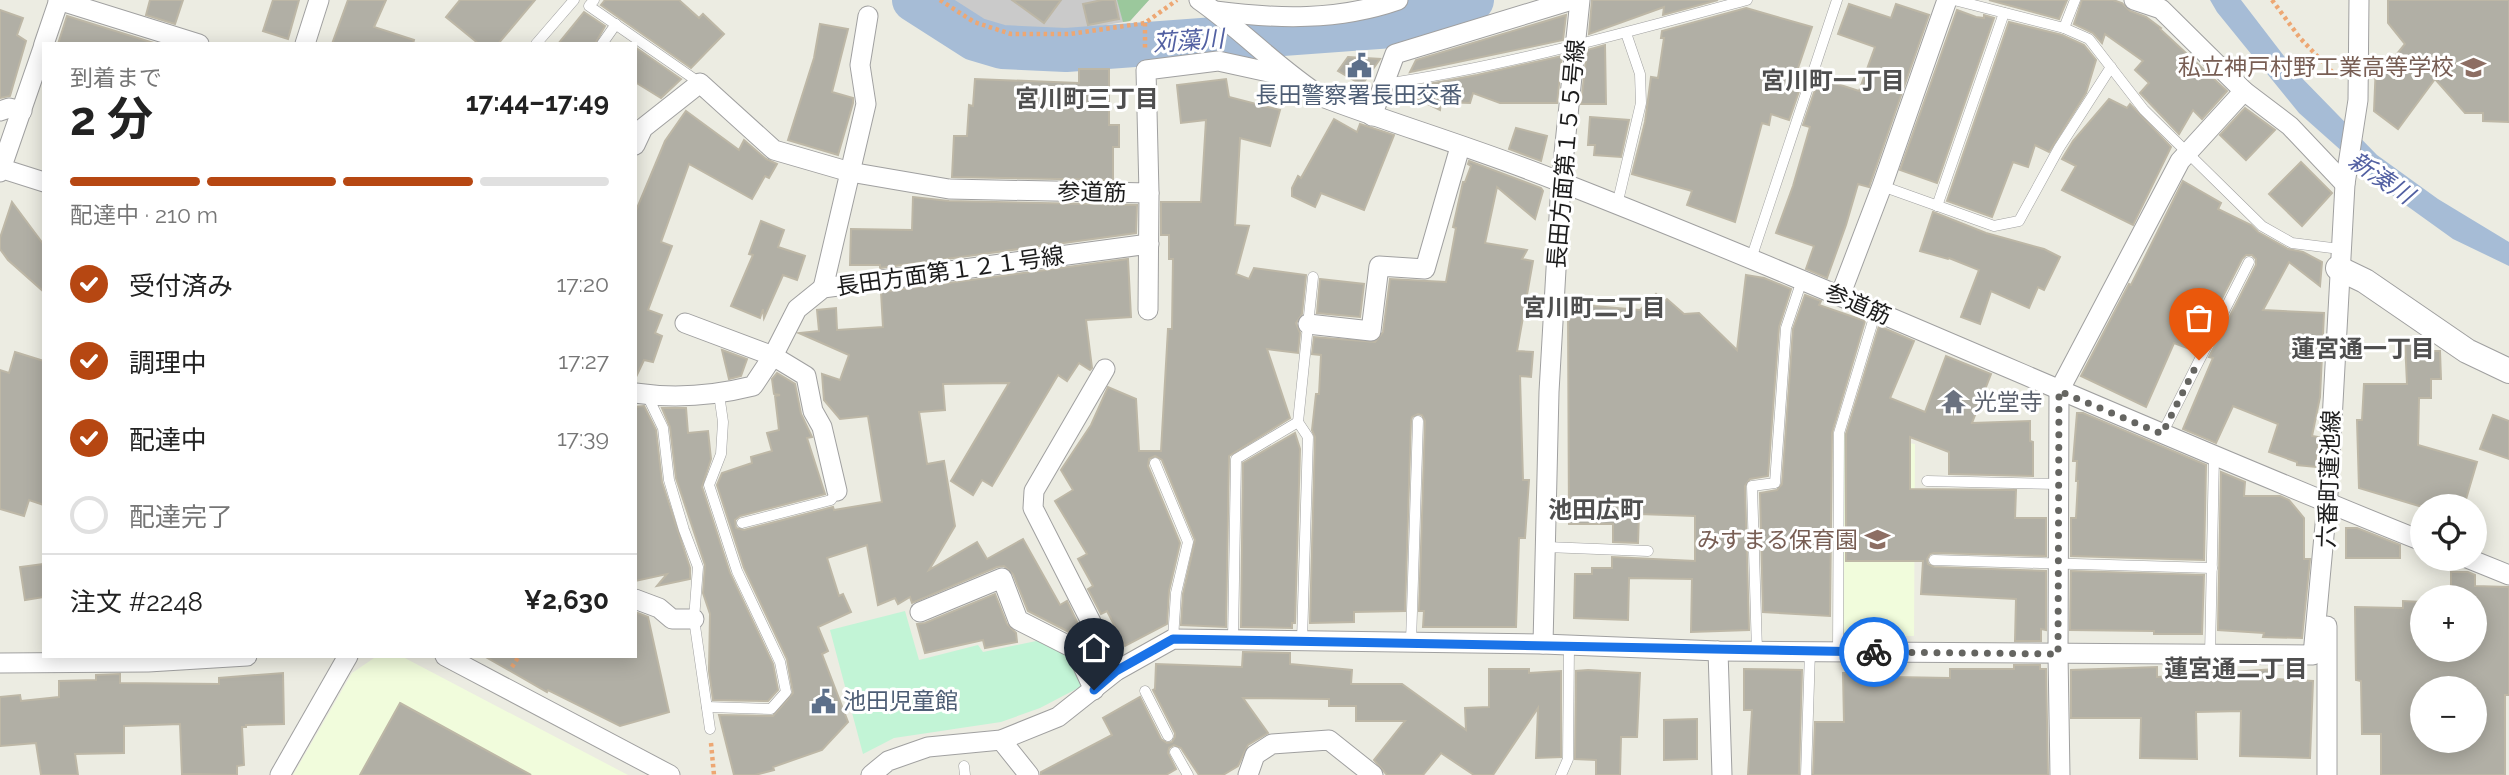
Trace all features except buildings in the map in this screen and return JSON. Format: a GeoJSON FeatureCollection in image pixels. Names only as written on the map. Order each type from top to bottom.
{"type":"FeatureCollection","features":[{"type":"Feature","properties":{"kind":"street"},"geometry":{"type":"LineString","coordinates":[[45,42],[58,0],[192,42]]}},
{"type":"Feature","properties":{"kind":"street"},"geometry":{"type":"LineString","coordinates":[[306,42],[319,0]]}},
{"type":"Feature","properties":{"kind":"street"},"geometry":{"type":"LineString","coordinates":[[1214,11],[1248,15],[1332,17],[1372,4],[1398,0]]}},
{"type":"Feature","properties":{"kind":"street"},"geometry":{"type":"LineString","coordinates":[[1372,116],[1395,54],[1572,0]]}},
{"type":"Feature","properties":{"kind":"street","name":"長田方面第１５５号線"},"geometry":{"type":"LineString","coordinates":[[1543,644],[1549,392],[1561,181],[1580,0]]}},
{"type":"Feature","properties":{"kind":"street"},"geometry":{"type":"LineString","coordinates":[[1840,296],[1882,186],[1947,0]]}},
{"type":"Feature","properties":{"kind":"street"},"geometry":{"type":"LineString","coordinates":[[2134,0],[2161,9],[2244,91],[2290,126],[2344,184]]}},
{"type":"Feature","properties":{"kind":"street"},"geometry":{"type":"LineString","coordinates":[[2358,100],[2359,1]]}},
{"type":"Feature","properties":{"kind":"street","name":"参道筋"},"geometry":{"type":"LineString","coordinates":[[1214,11],[1275,60],[1291,77],[1322,97],[1561,181],[2410,536]]}},
{"type":"Feature","properties":{"kind":"street"},"geometry":{"type":"LineString","coordinates":[[823,288],[866,104],[860,65],[868,16]]}},
{"type":"Feature","properties":{"kind":"street"},"geometry":{"type":"LineString","coordinates":[[42,50],[1,170],[42,181]]}},
{"type":"Feature","properties":{"kind":"street","name":"参道筋"},"geometry":{"type":"LineString","coordinates":[[700,83],[774,150],[850,172],[949,189],[1149,193],[1146,70],[1218,61],[1291,77]]}},
{"type":"Feature","properties":{"kind":"street"},"geometry":{"type":"LineString","coordinates":[[637,141],[643,128],[700,83]]}},
{"type":"Feature","properties":{"kind":"street"},"geometry":{"type":"LineString","coordinates":[[2060,775],[2059,391],[2180,161],[2244,91]]}},
{"type":"Feature","properties":{"kind":"street","name":"六番町蓮池線"},"geometry":{"type":"LineString","coordinates":[[2327,775],[2327,503],[2344,184],[2358,100]]}},
{"type":"Feature","properties":{"kind":"street"},"geometry":{"type":"LineString","coordinates":[[0,111],[9,108],[22,111]]}},
{"type":"Feature","properties":{"kind":"street"},"geometry":{"type":"LineString","coordinates":[[1308,324],[1371,331],[1379,266],[1425,269],[1460,147]]}},
{"type":"Feature","properties":{"kind":"street"},"geometry":{"type":"LineString","coordinates":[[1148,310],[1149,193]]}},
{"type":"Feature","properties":{"kind":"street","name":"長田方面第１２１号線"},"geometry":{"type":"LineString","coordinates":[[641,394],[685,397],[719,394],[753,386],[774,356],[797,309],[823,288],[1149,244]]}},
{"type":"Feature","properties":{"kind":"street"},"geometry":{"type":"LineString","coordinates":[[2339,259],[2365,281],[2468,351],[2509,371]]}},
{"type":"Feature","properties":{"kind":"street"},"geometry":{"type":"LineString","coordinates":[[685,323],[774,356],[806,376],[813,411],[822,427],[837,491]]}},
{"type":"Feature","properties":{"kind":"street"},"geometry":{"type":"LineString","coordinates":[[1105,369],[1034,491],[1033,508],[1116,671]]}},
{"type":"Feature","properties":{"kind":"street"},"geometry":{"type":"LineString","coordinates":[[871,775],[888,761],[928,747],[1000,740],[1058,717],[1116,671],[1173,639],[1543,644],[1718,651],[2313,654],[2327,503]]}},
{"type":"Feature","properties":{"kind":"street"},"geometry":{"type":"LineString","coordinates":[[2487,566],[2509,575]]}},
{"type":"Feature","properties":{"kind":"street"},"geometry":{"type":"LineString","coordinates":[[920,612],[1002,578],[1018,620],[1075,649],[1094,690]]}},
{"type":"Feature","properties":{"kind":"street"},"geometry":{"type":"LineString","coordinates":[[637,600],[659,608],[672,619],[694,619]]}},
{"type":"Feature","properties":{"kind":"street"},"geometry":{"type":"LineString","coordinates":[[1075,649],[1097,634]]}},
{"type":"Feature","properties":{"kind":"street"},"geometry":{"type":"LineString","coordinates":[[1718,651],[1722,775]]}},
{"type":"Feature","properties":{"kind":"street"},"geometry":{"type":"LineString","coordinates":[[0,663],[181,658]]}},
{"type":"Feature","properties":{"kind":"street"},"geometry":{"type":"LineString","coordinates":[[280,775],[347,658]]}},
{"type":"Feature","properties":{"kind":"street"},"geometry":{"type":"LineString","coordinates":[[449,658],[670,775]]}},
{"type":"Feature","properties":{"kind":"street"},"geometry":{"type":"LineString","coordinates":[[1000,740],[1029,775]]}},
{"type":"Feature","properties":{"kind":"street"},"geometry":{"type":"LineString","coordinates":[[1248,775],[1255,755],[1272,744],[1329,740],[1373,775]]}},
{"type":"Feature","properties":{"kind":"lane"},"geometry":{"type":"LineString","coordinates":[[538,42],[574,0]]}},
{"type":"Feature","properties":{"kind":"lane"},"geometry":{"type":"LineString","coordinates":[[594,0],[589,6],[700,83]]}},
{"type":"Feature","properties":{"kind":"lane"},"geometry":{"type":"LineString","coordinates":[[1384,84],[1446,75],[1575,46],[1747,0]]}},
{"type":"Feature","properties":{"kind":"lane"},"geometry":{"type":"LineString","coordinates":[[1751,259],[1837,0]]}},
{"type":"Feature","properties":{"kind":"lane"},"geometry":{"type":"LineString","coordinates":[[1954,0],[2064,28],[2088,39],[2144,110],[2262,226],[2292,243],[2339,259]]}},
{"type":"Feature","properties":{"kind":"lane"},"geometry":{"type":"LineString","coordinates":[[2064,28],[2075,0]]}},
{"type":"Feature","properties":{"kind":"lane"},"geometry":{"type":"LineString","coordinates":[[1937,206],[2004,13]]}},
{"type":"Feature","properties":{"kind":"lane"},"geometry":{"type":"LineString","coordinates":[[602,42],[616,24]]}},
{"type":"Feature","properties":{"kind":"lane"},"geometry":{"type":"LineString","coordinates":[[1617,205],[1641,103],[1640,75],[1626,33]]}},
{"type":"Feature","properties":{"kind":"lane"},"geometry":{"type":"LineString","coordinates":[[1882,186],[1994,226],[2019,221],[2059,148],[2111,67]]}},
{"type":"Feature","properties":{"kind":"lane"},"geometry":{"type":"LineString","coordinates":[[2162,434],[2249,262]]}},
{"type":"Feature","properties":{"kind":"lane"},"geometry":{"type":"LineString","coordinates":[[1302,641],[1308,437],[1298,422],[1313,277]]}},
{"type":"Feature","properties":{"kind":"lane"},"geometry":{"type":"LineString","coordinates":[[1757,651],[1752,486],[1775,483],[1786,328],[1802,280]]}},
{"type":"Feature","properties":{"kind":"lane"},"geometry":{"type":"LineString","coordinates":[[1838,652],[1839,433],[1876,311]]}},
{"type":"Feature","properties":{"kind":"lane"},"geometry":{"type":"LineString","coordinates":[[641,394],[663,428],[668,480],[698,567],[694,619],[710,729]]}},
{"type":"Feature","properties":{"kind":"lane"},"geometry":{"type":"LineString","coordinates":[[707,707],[771,709],[786,692],[780,662],[737,571],[709,485],[720,454],[723,422],[719,394]]}},
{"type":"Feature","properties":{"kind":"lane"},"geometry":{"type":"LineString","coordinates":[[1411,642],[1418,421]]}},
{"type":"Feature","properties":{"kind":"lane"},"geometry":{"type":"LineString","coordinates":[[1233,640],[1236,459],[1298,422]]}},
{"type":"Feature","properties":{"kind":"lane"},"geometry":{"type":"LineString","coordinates":[[2210,654],[2214,456]]}},
{"type":"Feature","properties":{"kind":"lane"},"geometry":{"type":"LineString","coordinates":[[1155,463],[1188,542],[1176,593],[1173,639]]}},
{"type":"Feature","properties":{"kind":"lane"},"geometry":{"type":"LineString","coordinates":[[1927,481],[2059,484]]}},
{"type":"Feature","properties":{"kind":"lane"},"geometry":{"type":"LineString","coordinates":[[742,523],[831,500],[837,491]]}},
{"type":"Feature","properties":{"kind":"lane"},"geometry":{"type":"LineString","coordinates":[[1546,547],[1648,551]]}},
{"type":"Feature","properties":{"kind":"lane"},"geometry":{"type":"LineString","coordinates":[[1934,560],[2212,568]]}},
{"type":"Feature","properties":{"kind":"lane"},"geometry":{"type":"LineString","coordinates":[[1561,775],[1569,759],[1569,645]]}},
{"type":"Feature","properties":{"kind":"lane"},"geometry":{"type":"LineString","coordinates":[[1806,775],[1810,651]]}},
{"type":"Feature","properties":{"kind":"lane"},"geometry":{"type":"LineString","coordinates":[[1145,691],[1168,736]]}},
{"type":"Feature","properties":{"kind":"lane"},"geometry":{"type":"LineString","coordinates":[[1175,752],[1188,775]]}},
{"type":"Feature","properties":{"kind":"path"},"geometry":{"type":"LineString","coordinates":[[940,0],[974,22],[1011,34],[1070,34],[1145,23],[1177,0]]}},
{"type":"Feature","properties":{"kind":"path"},"geometry":{"type":"LineString","coordinates":[[2272,0],[2300,38],[2358,100]]}},
{"type":"Feature","properties":{"kind":"path"},"geometry":{"type":"LineString","coordinates":[[1145,23],[1145,55]]}},
{"type":"Feature","properties":{"kind":"path"},"geometry":{"type":"LineString","coordinates":[[710,729],[714,775]]}},
{"type":"Feature","properties":{"kind":"shaded area"},"geometry":{"type":"Polygon","coordinates":[[[945,0],[1149,0],[1130,21],[1070,31],[1014,30],[974,19],[945,0]]]}},
{"type":"Feature","properties":{"kind":"shaded area","name":"みすまる保育園"},"geometry":{"type":"Polygon","coordinates":[[[1844,433],[1915,444],[1914,636],[1840,636],[1844,433]]]}},
{"type":"Feature","properties":{"kind":"shaded area"},"geometry":{"type":"Polygon","coordinates":[[[905,611],[919,660],[978,645],[983,652],[1041,640],[1065,651],[1082,686],[1040,708],[1001,722],[894,738],[863,754],[830,630],[905,611]]]}},
{"type":"Feature","properties":{"kind":"shaded area"},"geometry":{"type":"Polygon","coordinates":[[[374,658],[405,658],[628,775],[293,775],[352,673],[374,658]]]}},
{"type":"Feature","properties":{"kind":"green space"},"geometry":{"type":"Polygon","coordinates":[[[1117,0],[1149,0],[1130,21],[1123,22],[1117,0]]]}},
{"type":"Feature","properties":{"kind":"water","name":"新湊川"},"geometry":{"type":"Polygon","coordinates":[[[2210,0],[2241,0],[2297,73],[2377,155],[2438,199],[2509,242],[2509,266],[2453,239],[2389,193],[2299,113],[2210,0]]]}},
{"type":"Feature","properties":{"kind":"waterway","name":"苅藻川"},"geometry":{"type":"LineString","coordinates":[[914,0],[975,39],[1002,47],[1066,50],[1392,26],[1472,0]]}},
{"type":"Feature","properties":{"kind":"way so far"},"geometry":{"type":"LineString","coordinates":[[1874,652],[2058,654],[2059,391],[2162,434],[2199,360]]}},
{"type":"Feature","properties":{"kind":"place","name":"長田警察署長田交番"},"geometry":{"type":"Point","coordinates":[1359,65]}},
{"type":"Feature","properties":{"kind":"place","name":"私立神戸村野工業高等学校"},"geometry":{"type":"Point","coordinates":[2474,67]}},
{"type":"Feature","properties":{"kind":"place","name":"光堂寺"},"geometry":{"type":"Point","coordinates":[1954,402]}},
{"type":"Feature","properties":{"kind":"place","name":"みすまる保育園"},"geometry":{"type":"Point","coordinates":[1878,540]}},
{"type":"Feature","properties":{"kind":"place","name":"池田児童館"},"geometry":{"type":"Point","coordinates":[823,701]}},
{"type":"Feature","properties":{"kind":"district","name":"宮川町一丁目"},"geometry":{"type":"Point","coordinates":[1833,81]}},
{"type":"Feature","properties":{"kind":"district","name":"宮川町三丁目"},"geometry":{"type":"Point","coordinates":[1087,99]}},
{"type":"Feature","properties":{"kind":"district","name":"宮川町二丁目"},"geometry":{"type":"Point","coordinates":[1594,308]}},
{"type":"Feature","properties":{"kind":"district","name":"蓮宮通一丁目"},"geometry":{"type":"Point","coordinates":[2363,349]}},
{"type":"Feature","properties":{"kind":"district","name":"池田広町"},"geometry":{"type":"Point","coordinates":[1596,510]}},
{"type":"Feature","properties":{"kind":"district","name":"蓮宮通二丁目"},"geometry":{"type":"Point","coordinates":[2236,669]}},
{"type":"Feature","properties":{"kind":"route"},"geometry":{"type":"LineString","coordinates":[[1094,690],[1116,671],[1173,639],[1874,652]]}}]}
